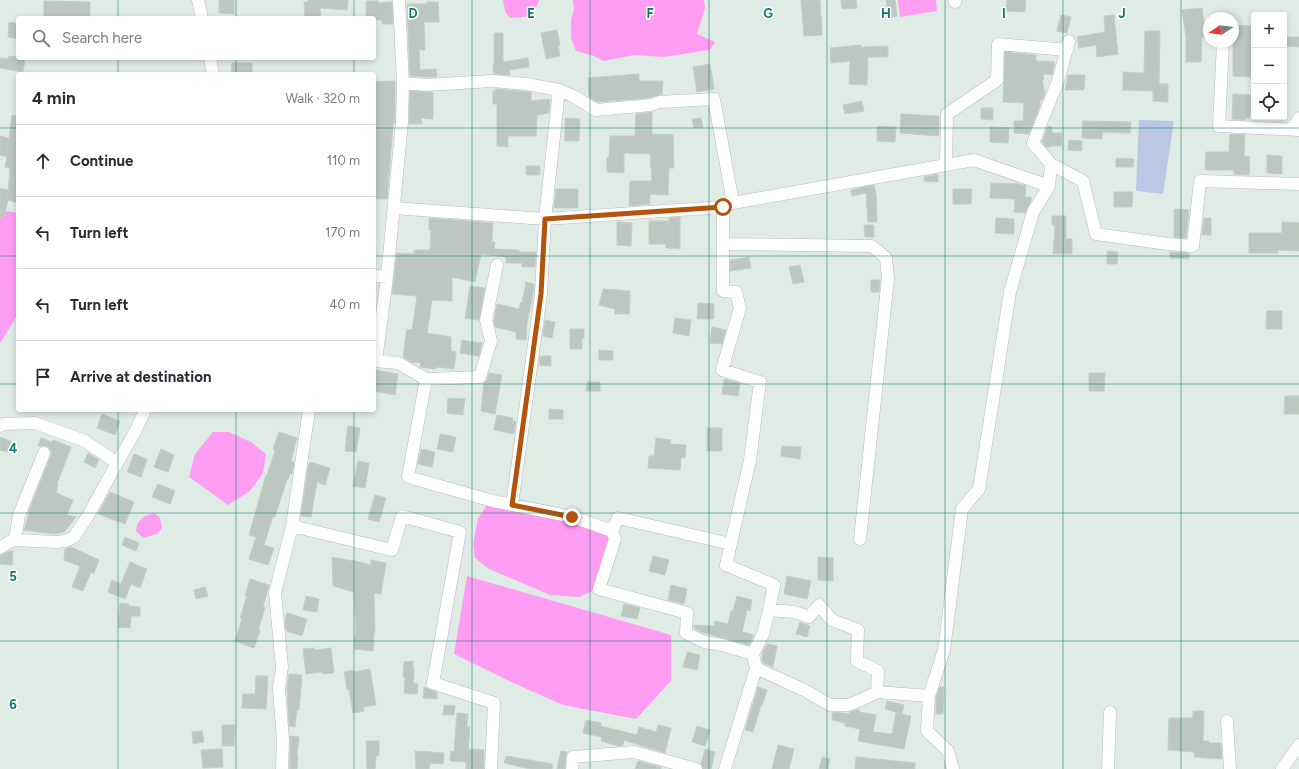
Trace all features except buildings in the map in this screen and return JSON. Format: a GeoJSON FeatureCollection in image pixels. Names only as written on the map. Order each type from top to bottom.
{"type":"FeatureCollection","features":[{"type":"Feature","properties":{"kind":"street"},"geometry":{"type":"LineString","coordinates":[[198,0],[202,16]]}},
{"type":"Feature","properties":{"kind":"street"},"geometry":{"type":"LineString","coordinates":[[376,354],[387,277],[402,136],[403,83],[399,0]]}},
{"type":"Feature","properties":{"kind":"street"},"geometry":{"type":"LineString","coordinates":[[946,165],[947,114],[997,80],[998,44],[1068,45],[1058,81],[1033,143],[1052,164],[1083,181],[1096,234],[1193,246],[1200,181],[1299,184]]}},
{"type":"Feature","properties":{"kind":"street"},"geometry":{"type":"LineString","coordinates":[[1223,48],[1219,126],[1295,130],[1299,118]]}},
{"type":"Feature","properties":{"kind":"street"},"geometry":{"type":"LineString","coordinates":[[210,60],[213,72]]}},
{"type":"Feature","properties":{"kind":"street"},"geometry":{"type":"LineString","coordinates":[[403,83],[426,84],[492,81],[527,84],[559,90],[573,96],[596,110],[651,105],[659,102],[714,98],[728,205],[723,244],[723,291],[736,292],[740,308],[722,370],[760,382],[750,460],[726,565],[774,585],[763,634],[753,654],[756,668],[725,769]]}},
{"type":"Feature","properties":{"kind":"street"},"geometry":{"type":"LineString","coordinates":[[512,505],[541,294],[545,219],[559,90]]}},
{"type":"Feature","properties":{"kind":"street"},"geometry":{"type":"LineString","coordinates":[[394,208],[545,219],[728,205],[974,160],[1049,186]]}},
{"type":"Feature","properties":{"kind":"street"},"geometry":{"type":"LineString","coordinates":[[953,769],[948,751],[927,731],[929,696],[944,650],[962,510],[979,489],[1010,292],[1033,212],[1049,186],[1052,164]]}},
{"type":"Feature","properties":{"kind":"street"},"geometry":{"type":"LineString","coordinates":[[723,244],[872,246],[886,258],[888,278],[860,540]]}},
{"type":"Feature","properties":{"kind":"street"},"geometry":{"type":"LineString","coordinates":[[376,361],[398,363],[426,379],[480,377],[491,341],[486,320],[497,265]]}},
{"type":"Feature","properties":{"kind":"street"},"geometry":{"type":"LineString","coordinates":[[376,276],[387,277]]}},
{"type":"Feature","properties":{"kind":"street"},"geometry":{"type":"LineString","coordinates":[[426,379],[408,477],[512,505],[572,517],[612,532],[615,539],[600,589],[687,613],[686,633],[704,642],[722,645],[753,654]]}},
{"type":"Feature","properties":{"kind":"street"},"geometry":{"type":"LineString","coordinates":[[0,547],[8,542],[16,540],[57,542],[65,541],[74,536],[89,514],[135,432],[144,412]]}},
{"type":"Feature","properties":{"kind":"street"},"geometry":{"type":"LineString","coordinates":[[282,769],[283,740],[279,688],[282,667],[275,592],[292,526],[309,412]]}},
{"type":"Feature","properties":{"kind":"street"},"geometry":{"type":"LineString","coordinates":[[0,426],[3,424],[35,423],[85,441],[117,463]]}},
{"type":"Feature","properties":{"kind":"street"},"geometry":{"type":"LineString","coordinates":[[16,540],[19,515],[44,453]]}},
{"type":"Feature","properties":{"kind":"street"},"geometry":{"type":"LineString","coordinates":[[292,526],[392,550],[402,516],[460,532],[433,683],[494,703],[491,769]]}},
{"type":"Feature","properties":{"kind":"street"},"geometry":{"type":"LineString","coordinates":[[612,532],[618,518],[731,544]]}},
{"type":"Feature","properties":{"kind":"street"},"geometry":{"type":"LineString","coordinates":[[769,610],[794,612],[809,617],[819,605],[832,620],[858,630],[857,661],[878,671],[877,692]]}},
{"type":"Feature","properties":{"kind":"street"},"geometry":{"type":"LineString","coordinates":[[756,668],[804,690],[830,705],[848,706],[877,692],[929,696]]}},
{"type":"Feature","properties":{"kind":"street"},"geometry":{"type":"LineString","coordinates":[[1108,769],[1110,712]]}},
{"type":"Feature","properties":{"kind":"street"},"geometry":{"type":"LineString","coordinates":[[1227,721],[1230,769]]}},
{"type":"Feature","properties":{"kind":"street"},"geometry":{"type":"LineString","coordinates":[[1282,769],[1299,745]]}},
{"type":"Feature","properties":{"kind":"street"},"geometry":{"type":"LineString","coordinates":[[572,769],[573,757],[634,752],[696,769]]}},
{"type":"Feature","properties":{"kind":"shaded area"},"geometry":{"type":"Polygon","coordinates":[[[503,0],[539,0],[532,13],[526,17],[510,18],[505,11],[503,0]]]}},
{"type":"Feature","properties":{"kind":"shaded area"},"geometry":{"type":"Polygon","coordinates":[[[573,0],[704,0],[705,8],[697,34],[715,42],[710,50],[663,57],[634,55],[603,61],[594,56],[576,51],[571,38],[571,19],[574,10],[573,0]]]}},
{"type":"Feature","properties":{"kind":"shaded area"},"geometry":{"type":"Polygon","coordinates":[[[898,0],[936,0],[937,11],[900,17],[898,0]]]}},
{"type":"Feature","properties":{"kind":"shaded area"},"geometry":{"type":"Polygon","coordinates":[[[1139,120],[1174,121],[1163,194],[1136,191],[1139,120]]]}},
{"type":"Feature","properties":{"kind":"shaded area"},"geometry":{"type":"Polygon","coordinates":[[[0,210],[16,213],[16,317],[1,342],[0,210]]]}},
{"type":"Feature","properties":{"kind":"shaded area"},"geometry":{"type":"Polygon","coordinates":[[[213,432],[229,432],[251,442],[266,454],[263,473],[250,491],[228,505],[189,477],[195,454],[213,432]]]}},
{"type":"Feature","properties":{"kind":"shaded area"},"geometry":{"type":"Polygon","coordinates":[[[487,505],[509,507],[596,529],[610,538],[607,561],[593,591],[579,597],[550,595],[489,569],[475,558],[473,544],[478,518],[487,505]]]}},
{"type":"Feature","properties":{"kind":"shaded area"},"geometry":{"type":"Polygon","coordinates":[[[154,513],[160,518],[162,528],[157,534],[143,538],[136,531],[138,523],[144,517],[154,513]]]}},
{"type":"Feature","properties":{"kind":"shaded area"},"geometry":{"type":"Polygon","coordinates":[[[467,576],[671,635],[671,681],[636,719],[563,705],[511,682],[454,654],[467,576]]]}},
{"type":"Feature","properties":{"kind":"route"},"geometry":{"type":"LineString","coordinates":[[572,517],[512,505],[541,294],[545,219],[723,207]]}}]}
